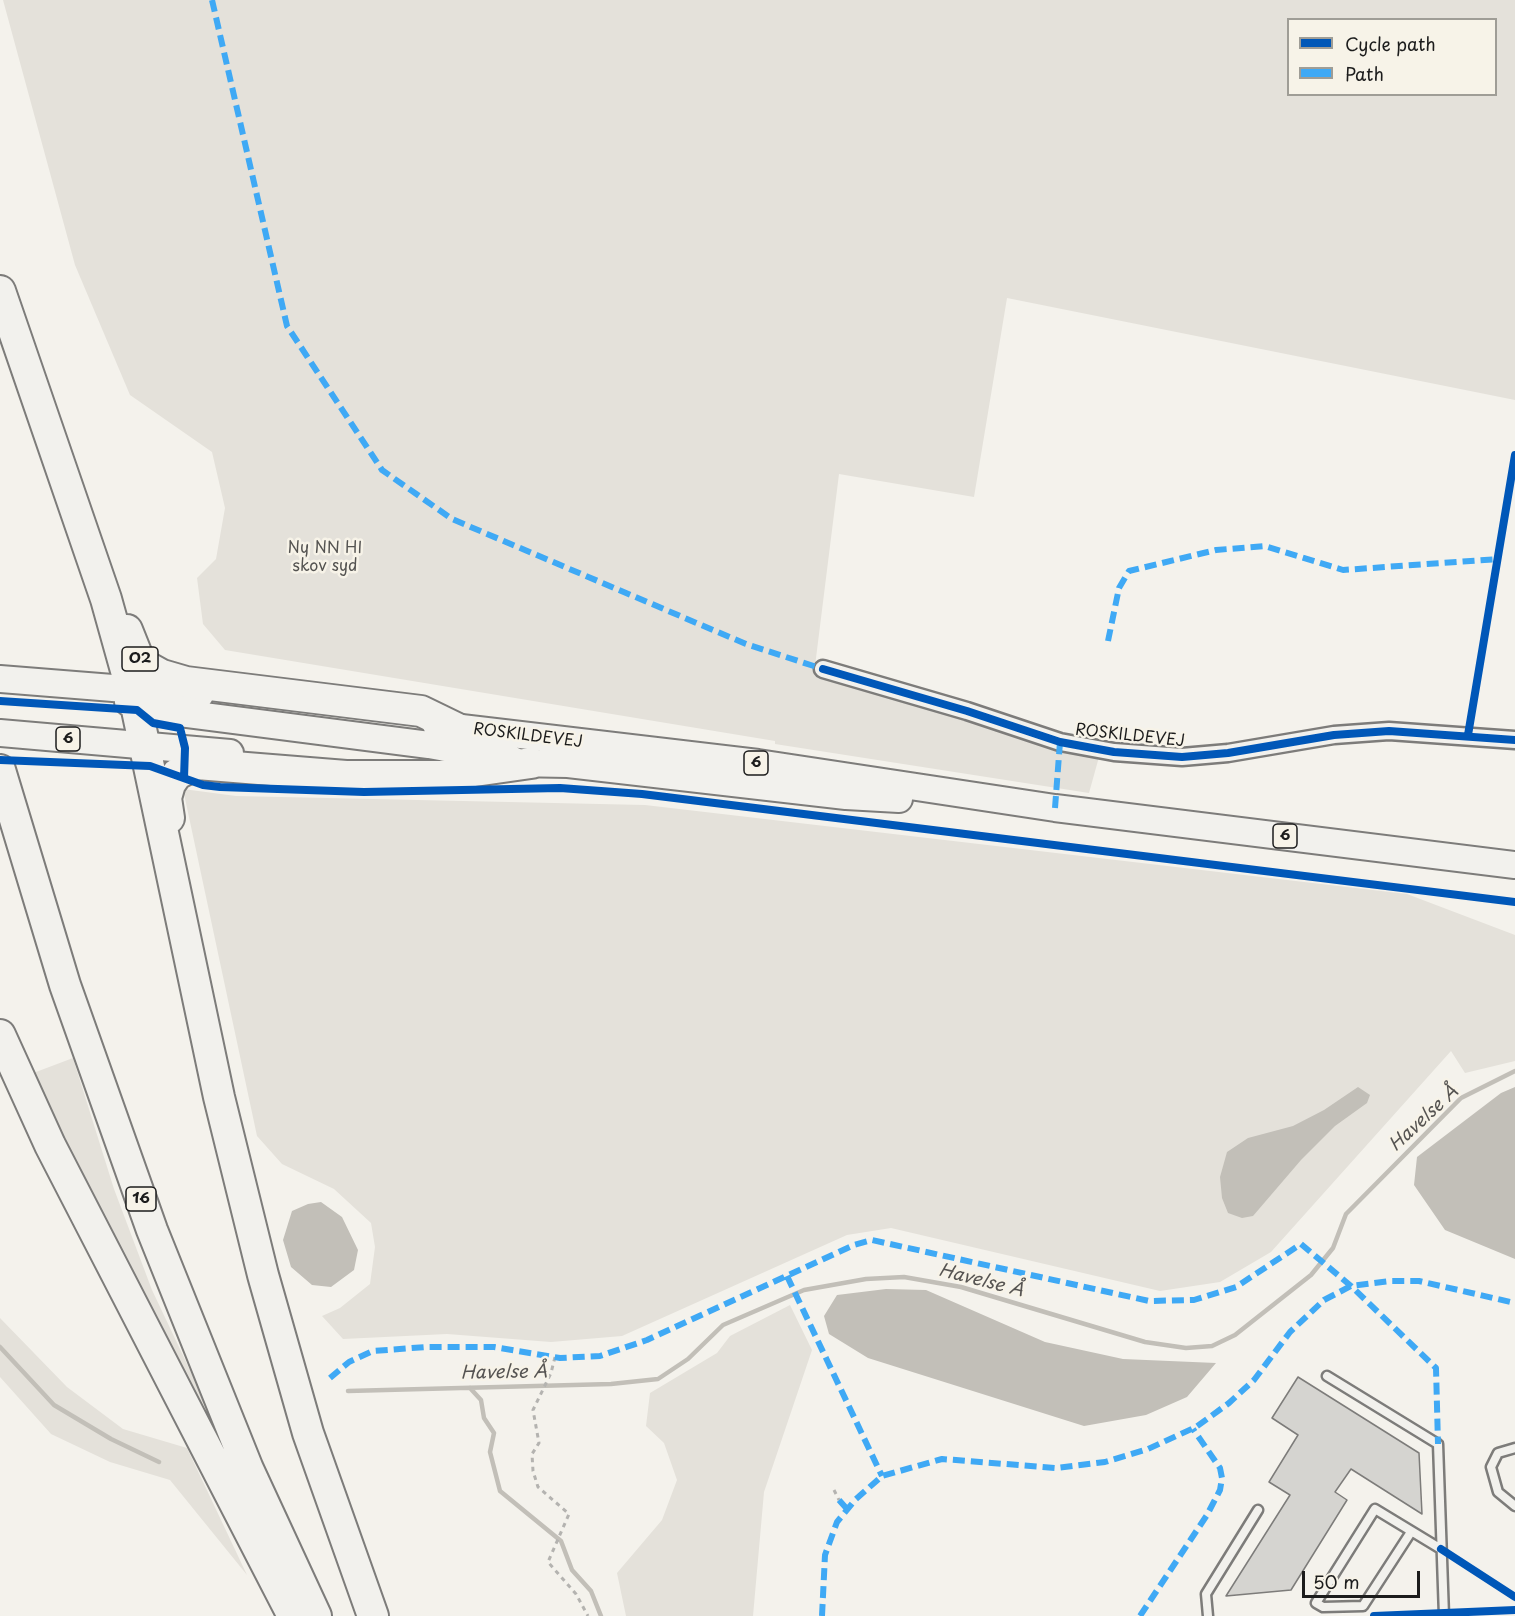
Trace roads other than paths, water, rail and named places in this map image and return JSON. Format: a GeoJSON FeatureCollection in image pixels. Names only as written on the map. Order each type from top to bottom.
{"type":"FeatureCollection","features":[{"type":"Feature","properties":{"kind":"highway","name":"O2"},"geometry":{"type":"LineString","coordinates":[[0,291],[106,599],[133,695]]}},
{"type":"Feature","properties":{"kind":"highway","name":"O2"},"geometry":{"type":"LineString","coordinates":[[22,354],[53,418],[132,643],[144,665],[162,675],[186,682],[422,711],[456,728]]}},
{"type":"Feature","properties":{"kind":"highway"},"geometry":{"type":"LineString","coordinates":[[133,695],[141,745],[263,1275],[308,1433],[373,1616]]}},
{"type":"Feature","properties":{"kind":"highway"},"geometry":{"type":"LineString","coordinates":[[202,1016],[197,952],[166,798],[170,784],[176,776],[197,764],[358,776],[440,776],[531,763]]}},
{"type":"Feature","properties":{"kind":"highway","name":"16"},"geometry":{"type":"LineString","coordinates":[[0,770],[65,985],[153,1230],[248,1469],[316,1616]]}},
{"type":"Feature","properties":{"kind":"highway"},"geometry":{"type":"LineString","coordinates":[[0,1035],[50,1145],[292,1616]]}},
{"type":"Feature","properties":{"kind":"main road","name":"ROSKILDEVEJ"},"geometry":{"type":"LineString","coordinates":[[0,679],[758,763],[1055,808],[1515,865]]}},
{"type":"Feature","properties":{"kind":"main road","name":"ROSKILDEVEJ"},"geometry":{"type":"LineString","coordinates":[[0,694],[133,695],[172,712],[429,745],[531,763]]}},
{"type":"Feature","properties":{"kind":"main road","name":"ROSKILDEVEJ"},"geometry":{"type":"LineString","coordinates":[[0,733],[312,761],[531,763],[635,771],[846,796],[1055,808]]}},
{"type":"Feature","properties":{"kind":"street","name":"ROSKILDEVEJ"},"geometry":{"type":"LineString","coordinates":[[823,669],[967,711],[1060,742],[1114,752],[1182,757],[1228,753],[1334,735],[1389,731],[1515,740]]}},
{"type":"Feature","properties":{"kind":"lane"},"geometry":{"type":"LineString","coordinates":[[1327,1376],[1438,1444],[1444,1616]]}},
{"type":"Feature","properties":{"kind":"lane"},"geometry":{"type":"LineString","coordinates":[[1515,1448],[1498,1453],[1491,1472],[1498,1492],[1515,1506]]}},
{"type":"Feature","properties":{"kind":"lane"},"geometry":{"type":"LineString","coordinates":[[1411,1532],[1362,1606],[1323,1607],[1316,1603],[1375,1509],[1441,1549]]}},
{"type":"Feature","properties":{"kind":"lane"},"geometry":{"type":"LineString","coordinates":[[1208,1616],[1206,1594],[1258,1510]]}},
{"type":"Feature","properties":{"kind":"waterway","name":"Havelse Å"},"geometry":{"type":"LineString","coordinates":[[348,1391],[611,1384],[658,1379],[688,1359],[723,1325],[804,1290],[866,1279],[904,1277],[961,1287],[1145,1342],[1186,1348],[1212,1346],[1235,1335],[1311,1275],[1333,1248],[1346,1214],[1461,1098],[1515,1071]]}},
{"type":"Feature","properties":{"kind":"waterway","name":"Havelse Å"},"geometry":{"type":"LineString","coordinates":[[0,1347],[54,1405],[111,1439],[159,1462]]}},
{"type":"Feature","properties":{"kind":"waterway"},"geometry":{"type":"LineString","coordinates":[[470,1388],[481,1400],[484,1418],[494,1433],[490,1452],[500,1491],[561,1541],[572,1570],[591,1591],[601,1616]]}},
{"type":"Feature","properties":{"kind":"park label","name":"Ny NN HI skov syd"},"geometry":{"type":"Point","coordinates":[325,558]}}]}
